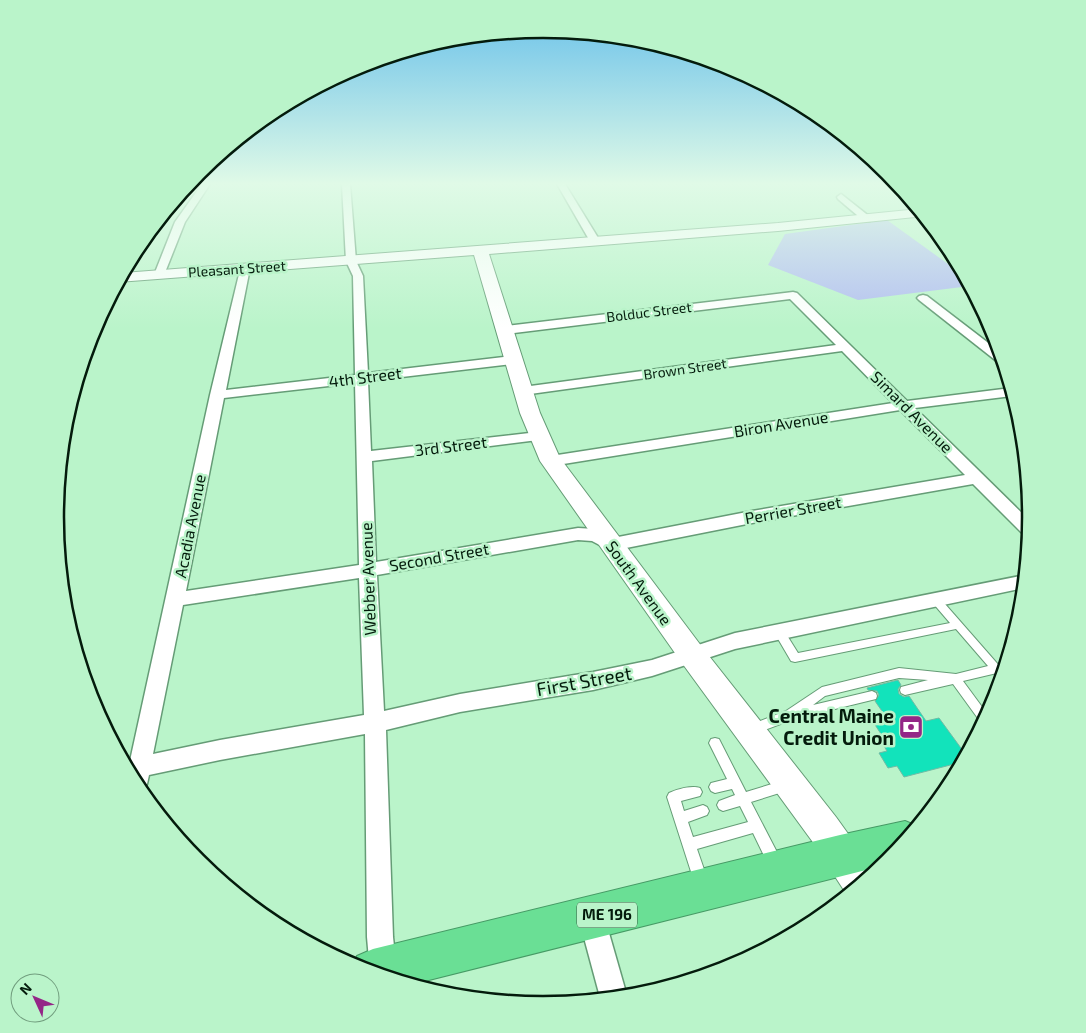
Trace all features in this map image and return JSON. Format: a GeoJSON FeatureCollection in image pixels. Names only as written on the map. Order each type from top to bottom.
{"type":"FeatureCollection","features":[{"type":"Feature","properties":{"kind":"highway","name":"ME 196"},"geometry":{"type":"LineString","coordinates":[[389,970],[779,870],[851,869],[886,851]]}},
{"type":"Feature","properties":{"kind":"street"},"geometry":{"type":"LineString","coordinates":[[159,275],[175,232]]}},
{"type":"Feature","properties":{"kind":"street","name":"Webber Avenue"},"geometry":{"type":"LineString","coordinates":[[349,232],[351,261],[358,276],[375,723],[380,967]]}},
{"type":"Feature","properties":{"kind":"street"},"geometry":{"type":"LineString","coordinates":[[590,232],[595,241]]}},
{"type":"Feature","properties":{"kind":"street","name":"Pleasant Street"},"geometry":{"type":"LineString","coordinates":[[128,277],[704,232]]}},
{"type":"Feature","properties":{"kind":"street","name":"South Avenue"},"geometry":{"type":"LineString","coordinates":[[480,251],[494,290],[538,436],[551,461],[692,655],[824,829],[851,869]]}},
{"type":"Feature","properties":{"kind":"street","name":"Acadia Avenue"},"geometry":{"type":"LineString","coordinates":[[139,773],[176,599],[216,395],[245,268]]}},
{"type":"Feature","properties":{"kind":"street","name":"Bolduc Street"},"geometry":{"type":"LineString","coordinates":[[505,330],[793,295]]}},
{"type":"Feature","properties":{"kind":"street","name":"Simard Avenue"},"geometry":{"type":"LineString","coordinates":[[793,295],[1022,522]]}},
{"type":"Feature","properties":{"kind":"street"},"geometry":{"type":"LineString","coordinates":[[923,298],[993,352]]}},
{"type":"Feature","properties":{"kind":"street","name":"Brown Street"},"geometry":{"type":"LineString","coordinates":[[523,391],[847,347]]}},
{"type":"Feature","properties":{"kind":"street","name":"4th Street"},"geometry":{"type":"LineString","coordinates":[[216,395],[514,360]]}},
{"type":"Feature","properties":{"kind":"street","name":"Biron Avenue"},"geometry":{"type":"LineString","coordinates":[[551,461],[905,405],[1006,393]]}},
{"type":"Feature","properties":{"kind":"street","name":"3rd Street"},"geometry":{"type":"LineString","coordinates":[[364,457],[538,436]]}},
{"type":"Feature","properties":{"kind":"street","name":"Perrier Street"},"geometry":{"type":"LineString","coordinates":[[611,545],[752,517],[977,478]]}},
{"type":"Feature","properties":{"kind":"street","name":"Second Street"},"geometry":{"type":"LineString","coordinates":[[176,599],[578,534],[596,535],[611,545]]}},
{"type":"Feature","properties":{"kind":"street","name":"First Street"},"geometry":{"type":"LineString","coordinates":[[140,775],[220,750],[375,723],[460,704],[593,681],[652,668],[735,641],[1017,582]]}},
{"type":"Feature","properties":{"kind":"street"},"geometry":{"type":"LineString","coordinates":[[592,918],[612,990]]}},
{"type":"Feature","properties":{"kind":"lane"},"geometry":{"type":"LineString","coordinates":[[935,598],[997,669]]}},
{"type":"Feature","properties":{"kind":"lane"},"geometry":{"type":"LineString","coordinates":[[779,632],[795,658],[958,625]]}},
{"type":"Feature","properties":{"kind":"lane"},"geometry":{"type":"LineString","coordinates":[[790,715],[822,692],[899,673],[955,678],[980,713]]}},
{"type":"Feature","properties":{"kind":"lane"},"geometry":{"type":"LineString","coordinates":[[905,690],[955,678],[996,673]]}},
{"type":"Feature","properties":{"kind":"lane"},"geometry":{"type":"LineString","coordinates":[[749,730],[790,715],[872,696]]}},
{"type":"Feature","properties":{"kind":"lane"},"geometry":{"type":"LineString","coordinates":[[715,743],[779,870]]}},
{"type":"Feature","properties":{"kind":"lane"},"geometry":{"type":"LineString","coordinates":[[715,787],[734,783]]}},
{"type":"Feature","properties":{"kind":"lane"},"geometry":{"type":"LineString","coordinates":[[723,805],[790,785]]}},
{"type":"Feature","properties":{"kind":"lane"},"geometry":{"type":"LineString","coordinates":[[696,792],[674,797],[704,890]]}},
{"type":"Feature","properties":{"kind":"lane"},"geometry":{"type":"LineString","coordinates":[[681,818],[703,811]]}},
{"type":"Feature","properties":{"kind":"lane"},"geometry":{"type":"LineString","coordinates":[[689,846],[756,826]]}},
{"type":"Feature","properties":{"kind":"shaded area"},"geometry":{"type":"Polygon","coordinates":[[[798,232],[904,232],[951,266],[963,287],[858,300],[768,265],[785,234],[798,232]]]}},
{"type":"Feature","properties":{"kind":"building","name":"Central Maine Credit Union"},"geometry":{"type":"Polygon","coordinates":[[[898,680],[901,685],[898,689],[899,694],[904,697],[909,696],[926,721],[939,718],[962,749],[953,764],[904,777],[897,766],[888,768],[879,753],[887,751],[877,735],[881,734],[870,717],[884,714],[875,701],[879,695],[877,691],[868,690],[867,688],[898,680]]]}},
{"type":"Feature","properties":{"kind":"place","name":"Central Maine Credit Union"},"geometry":{"type":"Point","coordinates":[911,727]}}]}
